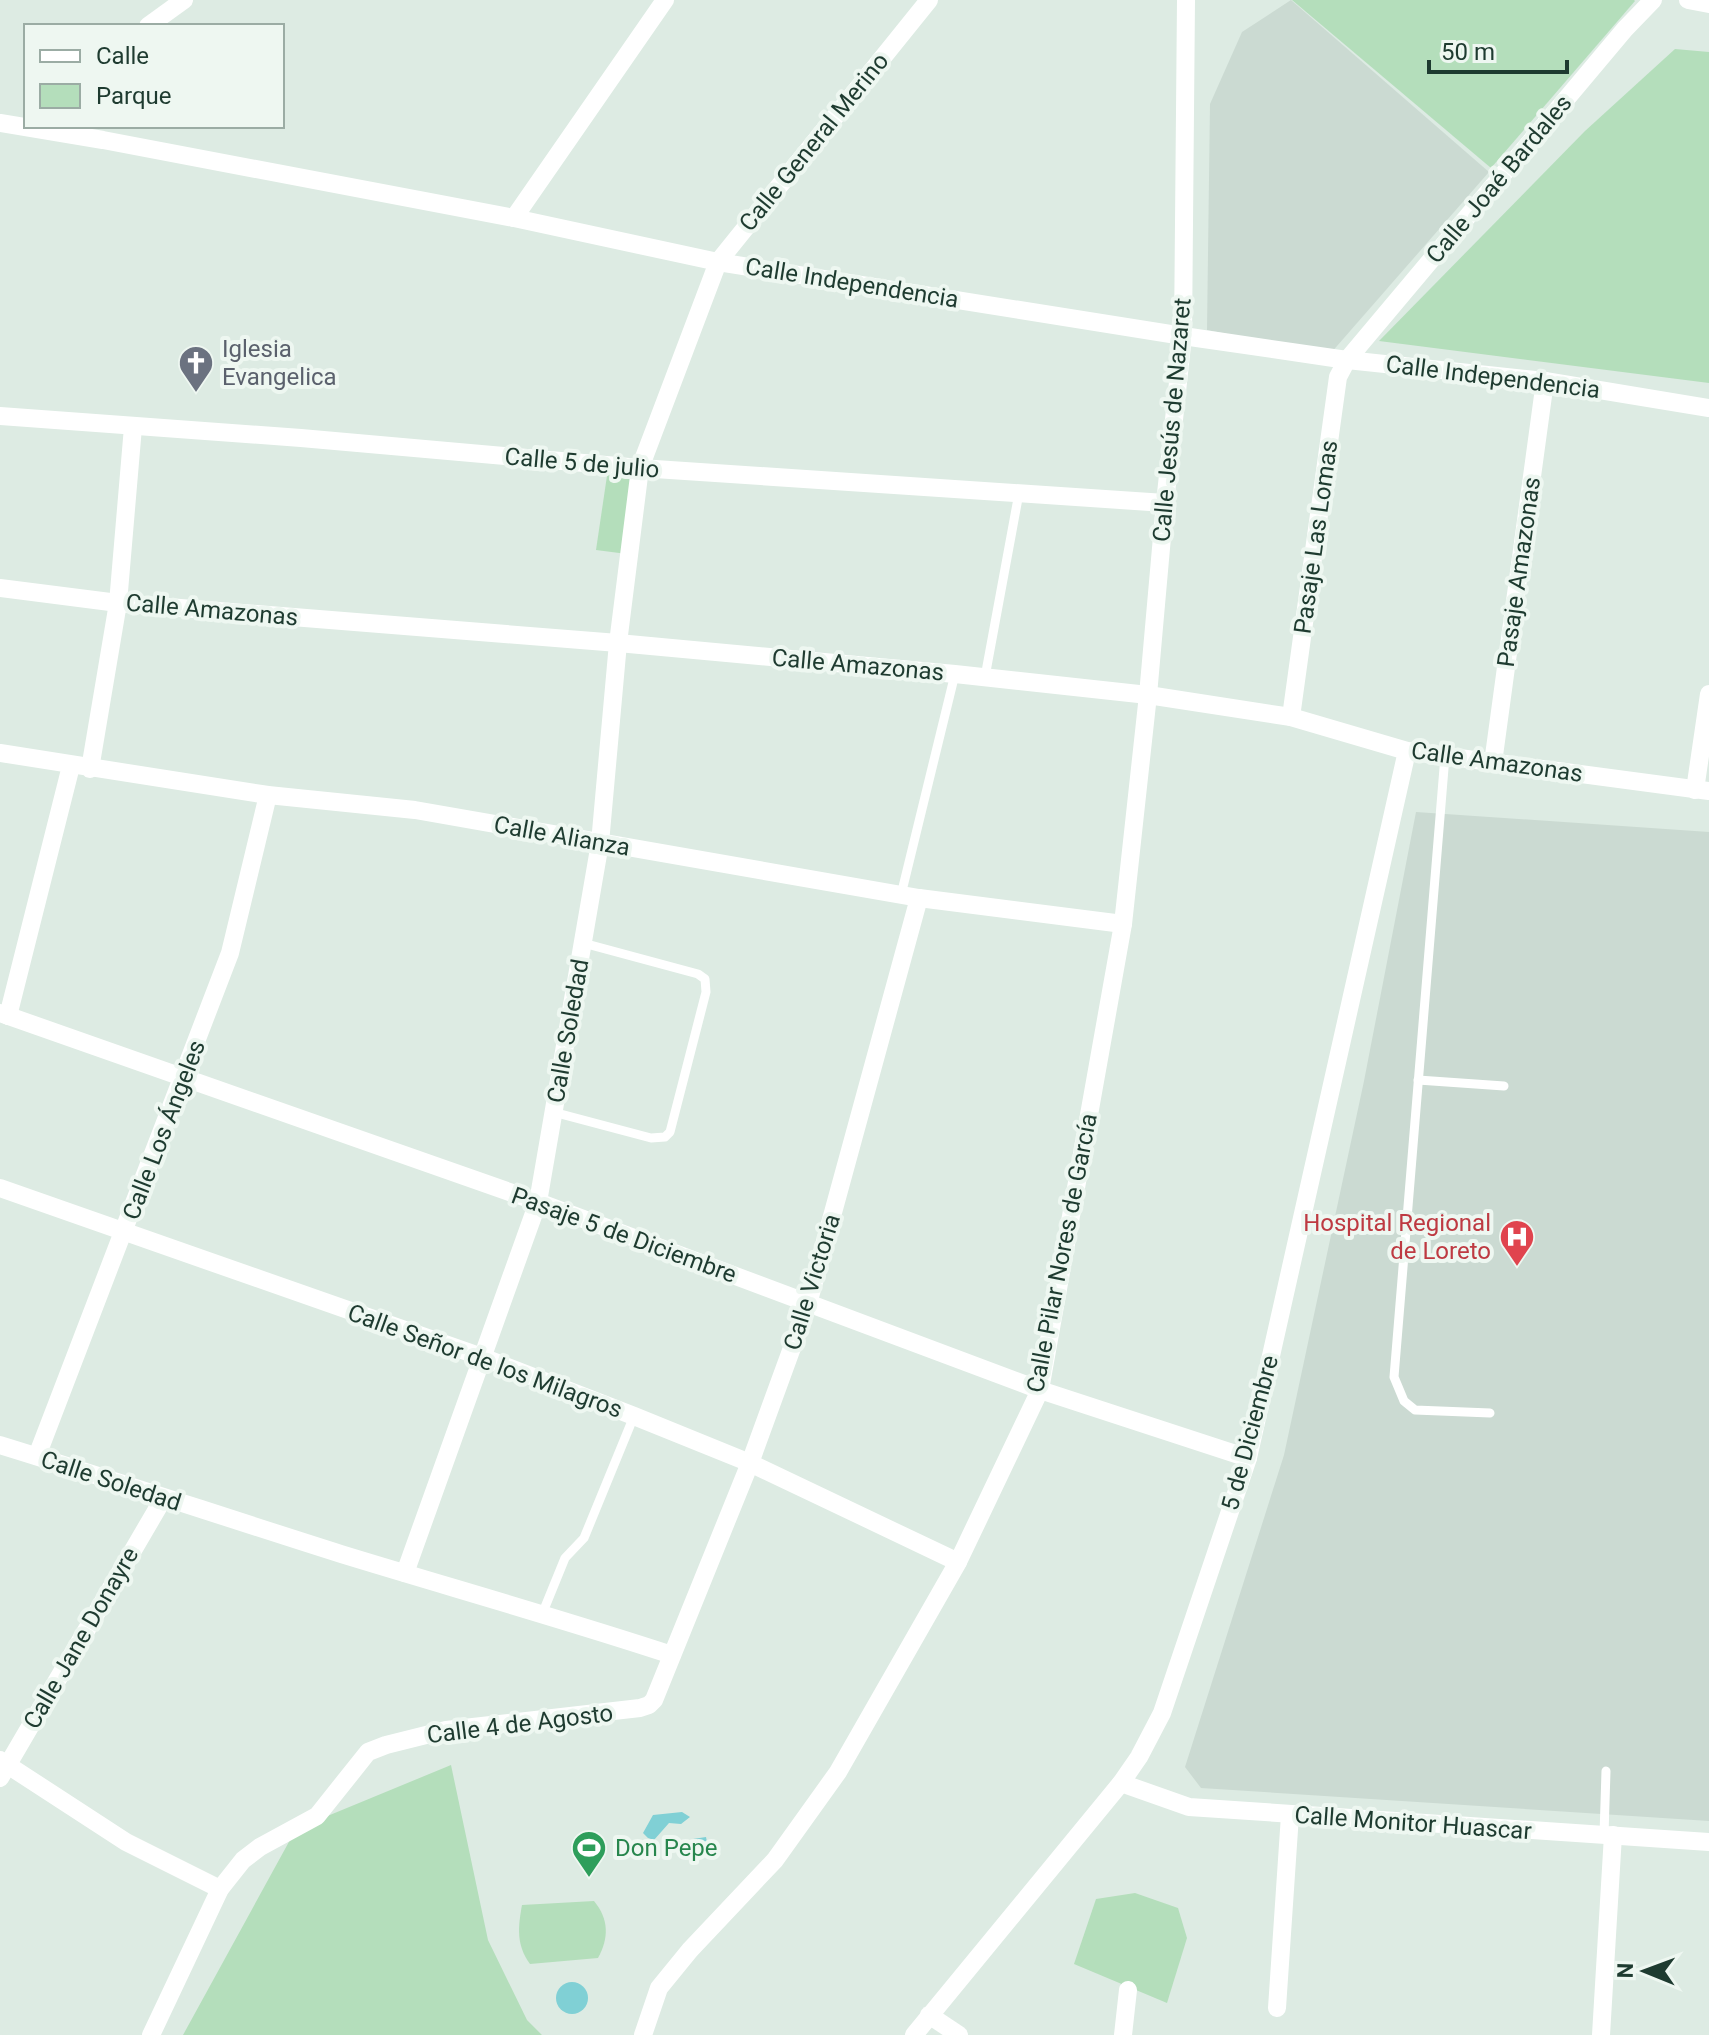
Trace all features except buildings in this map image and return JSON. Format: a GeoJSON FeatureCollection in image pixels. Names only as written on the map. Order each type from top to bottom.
{"type":"FeatureCollection","features":[{"type":"Feature","properties":{"kind":"street"},"geometry":{"type":"LineString","coordinates":[[151,24],[184,0]]}},
{"type":"Feature","properties":{"kind":"street"},"geometry":{"type":"LineString","coordinates":[[514,218],[665,0]]}},
{"type":"Feature","properties":{"kind":"street","name":"Calle General Merino"},"geometry":{"type":"LineString","coordinates":[[640,468],[718,262],[929,0]]}},
{"type":"Feature","properties":{"kind":"street","name":"Calle Jesús de Nazaret"},"geometry":{"type":"LineString","coordinates":[[1148,695],[1183,336],[1186,0]]}},
{"type":"Feature","properties":{"kind":"street","name":"Calle Joaé Bardales"},"geometry":{"type":"LineString","coordinates":[[1347,360],[1625,29],[1653,0]]}},
{"type":"Feature","properties":{"kind":"street"},"geometry":{"type":"LineString","coordinates":[[1688,0],[1709,4]]}},
{"type":"Feature","properties":{"kind":"street","name":"Calle Independencia"},"geometry":{"type":"LineString","coordinates":[[0,123],[24,125]]}},
{"type":"Feature","properties":{"kind":"street","name":"Calle Independencia"},"geometry":{"type":"LineString","coordinates":[[52,128],[104,133],[718,262],[1183,336],[1347,360],[1545,381],[1709,408]]}},
{"type":"Feature","properties":{"kind":"street","name":"Pasaje Las Lomas"},"geometry":{"type":"LineString","coordinates":[[1291,717],[1338,377],[1347,360]]}},
{"type":"Feature","properties":{"kind":"street","name":"Pasaje Amazonas"},"geometry":{"type":"LineString","coordinates":[[1493,763],[1545,381]]}},
{"type":"Feature","properties":{"kind":"street","name":"Calle 5 de julio"},"geometry":{"type":"LineString","coordinates":[[0,416],[301,438],[640,468],[1165,503]]}},
{"type":"Feature","properties":{"kind":"street"},"geometry":{"type":"LineString","coordinates":[[4,1014],[81,767],[118,603],[133,427]]}},
{"type":"Feature","properties":{"kind":"street","name":"Calle Soledad"},"geometry":{"type":"LineString","coordinates":[[405,1573],[538,1202],[600,843],[618,643],[640,468]]}},
{"type":"Feature","properties":{"kind":"street","name":"Calle Amazonas"},"geometry":{"type":"LineString","coordinates":[[0,588],[118,603],[618,643],[1148,695],[1291,717],[1407,751],[1702,790]]}},
{"type":"Feature","properties":{"kind":"street"},"geometry":{"type":"LineString","coordinates":[[1702,790],[1709,694]]}},
{"type":"Feature","properties":{"kind":"street","name":"Calle Pilar Nores de García"},"geometry":{"type":"LineString","coordinates":[[643,2035],[659,1988],[690,1950],[775,1860],[838,1772],[958,1562],[1040,1390],[1123,924],[1148,695]]}},
{"type":"Feature","properties":{"kind":"street","name":"5 de Diciembre"},"geometry":{"type":"LineString","coordinates":[[914,2035],[1121,1783],[1162,1713],[1248,1458],[1407,751]]}},
{"type":"Feature","properties":{"kind":"street","name":"Calle Alianza"},"geometry":{"type":"LineString","coordinates":[[0,753],[268,795],[415,810],[910,896],[1123,924]]}},
{"type":"Feature","properties":{"kind":"street","name":"Calle Los Ángeles"},"geometry":{"type":"LineString","coordinates":[[37,1456],[126,1231],[230,953],[268,795]]}},
{"type":"Feature","properties":{"kind":"street","name":"Calle Victoria"},"geometry":{"type":"LineString","coordinates":[[672,1655],[750,1463],[808,1304],[910,896]]}},
{"type":"Feature","properties":{"kind":"street","name":"Pasaje 5 de Diciembre"},"geometry":{"type":"LineString","coordinates":[[4,1014],[538,1202],[1040,1390],[1248,1458]]}},
{"type":"Feature","properties":{"kind":"street","name":"Calle Señor de los Milagros"},"geometry":{"type":"LineString","coordinates":[[0,1188],[482,1357],[634,1416],[750,1463],[958,1562]]}},
{"type":"Feature","properties":{"kind":"street","name":"Calle Soledad"},"geometry":{"type":"LineString","coordinates":[[0,1445],[163,1499],[543,1612],[672,1655]]}},
{"type":"Feature","properties":{"kind":"street","name":"Calle Jane Donayre"},"geometry":{"type":"LineString","coordinates":[[2,1768],[163,1499]]}},
{"type":"Feature","properties":{"kind":"street","name":"Calle 4 de Agosto"},"geometry":{"type":"LineString","coordinates":[[151,2035],[220,1889],[243,1860],[260,1847],[317,1816],[368,1752],[446,1730],[640,1708],[654,1700],[672,1655]]}},
{"type":"Feature","properties":{"kind":"street"},"geometry":{"type":"LineString","coordinates":[[2,1768],[126,1842],[220,1889]]}},
{"type":"Feature","properties":{"kind":"street","name":"Calle Monitor Huascar"},"geometry":{"type":"LineString","coordinates":[[1121,1783],[1189,1807],[1709,1842]]}},
{"type":"Feature","properties":{"kind":"street"},"geometry":{"type":"LineString","coordinates":[[1277,2008],[1290,1815]]}},
{"type":"Feature","properties":{"kind":"street"},"geometry":{"type":"LineString","coordinates":[[1601,2035],[1608,1835]]}},
{"type":"Feature","properties":{"kind":"street"},"geometry":{"type":"LineString","coordinates":[[1123,2035],[1128,1990]]}},
{"type":"Feature","properties":{"kind":"street"},"geometry":{"type":"LineString","coordinates":[[929,2015],[959,2035]]}},
{"type":"Feature","properties":{"kind":"lane"},"geometry":{"type":"LineString","coordinates":[[985,677],[1019,493]]}},
{"type":"Feature","properties":{"kind":"lane"},"geometry":{"type":"LineString","coordinates":[[910,896],[955,674]]}},
{"type":"Feature","properties":{"kind":"lane"},"geometry":{"type":"LineString","coordinates":[[1445,756],[1394,1377],[1404,1401],[1415,1410],[1490,1413]]}},
{"type":"Feature","properties":{"kind":"lane"},"geometry":{"type":"LineString","coordinates":[[553,1112],[651,1138],[665,1137],[670,1132],[706,992],[705,979],[698,974],[583,943]]}},
{"type":"Feature","properties":{"kind":"lane"},"geometry":{"type":"LineString","coordinates":[[1418,1080],[1504,1086]]}},
{"type":"Feature","properties":{"kind":"lane"},"geometry":{"type":"LineString","coordinates":[[543,1612],[565,1558],[584,1538],[634,1416]]}},
{"type":"Feature","properties":{"kind":"lane"},"geometry":{"type":"LineString","coordinates":[[1606,1771],[1608,1835]]}},
{"type":"Feature","properties":{"kind":"shaded area"},"geometry":{"type":"Polygon","coordinates":[[[1291,0],[1489,172],[1330,354],[1207,330],[1210,104],[1242,32],[1291,0]]]}},
{"type":"Feature","properties":{"kind":"shaded area","name":"Hospital Regional de Loreto"},"geometry":{"type":"Polygon","coordinates":[[[1416,812],[1709,832],[1709,1821],[1201,1788],[1185,1767],[1284,1455],[1364,1081],[1416,812]]]}},
{"type":"Feature","properties":{"kind":"green space"},"geometry":{"type":"Polygon","coordinates":[[[1292,0],[1634,0],[1635,1],[1491,168],[1292,0]]]}},
{"type":"Feature","properties":{"kind":"green space"},"geometry":{"type":"Polygon","coordinates":[[[1675,49],[1709,52],[1709,383],[1379,341],[1585,131],[1675,49]]]}},
{"type":"Feature","properties":{"kind":"green space"},"geometry":{"type":"Polygon","coordinates":[[[608,469],[638,474],[627,554],[596,550],[608,469]]]}},
{"type":"Feature","properties":{"kind":"green space"},"geometry":{"type":"Polygon","coordinates":[[[451,1765],[488,1940],[527,2020],[542,2035],[183,2035],[296,1829],[451,1765]]]}},
{"type":"Feature","properties":{"kind":"green space"},"geometry":{"type":"Polygon","coordinates":[[[1135,1893],[1178,1908],[1187,1938],[1167,2003],[1074,1964],[1096,1899],[1135,1893]]]}},
{"type":"Feature","properties":{"kind":"green space"},"geometry":{"type":"Polygon","coordinates":[[[594,1901],[606,1929],[598,1958],[530,1964],[519,1936],[522,1905],[594,1901]]]}},
{"type":"Feature","properties":{"kind":"water"},"geometry":{"type":"Polygon","coordinates":[[[682,1812],[690,1817],[681,1824],[669,1823],[654,1840],[643,1833],[653,1815],[682,1812]]]}},
{"type":"Feature","properties":{"kind":"water"},"geometry":{"type":"Polygon","coordinates":[[[706,1837],[708,1848],[688,1855],[678,1848],[693,1839],[706,1837]]]}},
{"type":"Feature","properties":{"kind":"water"},"geometry":{"type":"Polygon","coordinates":[[[572,1982],[583,1987],[588,1998],[583,2009],[572,2014],[561,2009],[556,1998],[561,1987],[572,1982]]]}},
{"type":"Feature","properties":{"kind":"place","name":"Iglesia Evangelica"},"geometry":{"type":"Point","coordinates":[196,394]}},
{"type":"Feature","properties":{"kind":"place","name":"Hospital Regional de Loreto"},"geometry":{"type":"Point","coordinates":[1517,1268]}},
{"type":"Feature","properties":{"kind":"place","name":"Don Pepe"},"geometry":{"type":"Point","coordinates":[589,1879]}}]}
